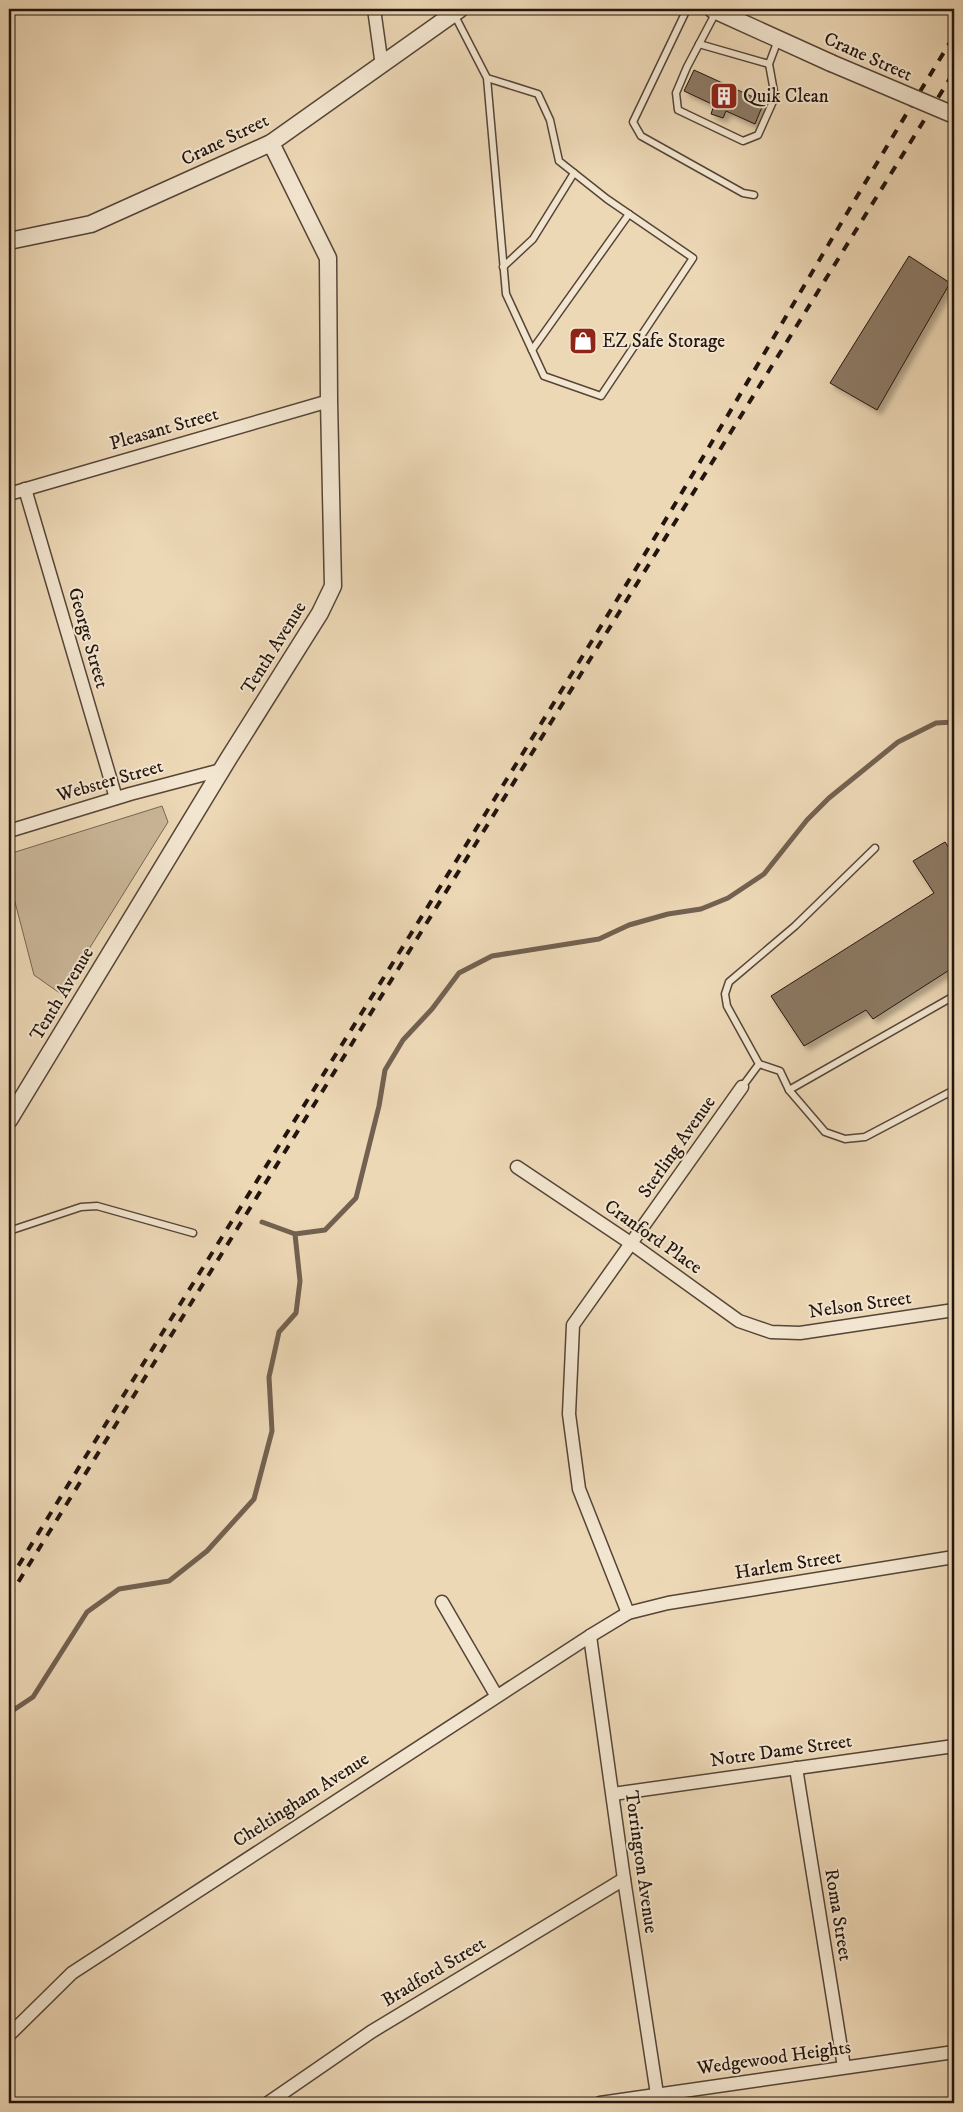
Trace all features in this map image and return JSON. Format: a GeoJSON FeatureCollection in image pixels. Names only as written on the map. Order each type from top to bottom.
{"type":"FeatureCollection","features":[{"type":"Feature","properties":{"kind":"street"},"geometry":{"type":"LineString","coordinates":[[374,9],[382,66]]}},
{"type":"Feature","properties":{"kind":"street","name":"Crane Street"},"geometry":{"type":"LineString","coordinates":[[714,10],[954,116]]}},
{"type":"Feature","properties":{"kind":"street","name":"Crane Street"},"geometry":{"type":"LineString","coordinates":[[9,241],[91,224],[270,143],[382,66],[457,11]]}},
{"type":"Feature","properties":{"kind":"street","name":"Tenth Avenue"},"geometry":{"type":"LineString","coordinates":[[9,1120],[320,613],[334,586],[329,401],[328,258],[270,143]]}},
{"type":"Feature","properties":{"kind":"street","name":"Pleasant Street"},"geometry":{"type":"LineString","coordinates":[[9,494],[329,401]]}},
{"type":"Feature","properties":{"kind":"street","name":"George Street"},"geometry":{"type":"LineString","coordinates":[[25,489],[116,798]]}},
{"type":"Feature","properties":{"kind":"street","name":"Webster Street"},"geometry":{"type":"LineString","coordinates":[[9,830],[116,798],[222,770]]}},
{"type":"Feature","properties":{"kind":"street","name":"Sterling Avenue"},"geometry":{"type":"LineString","coordinates":[[628,1614],[579,1489],[569,1414],[573,1325],[742,1087]]}},
{"type":"Feature","properties":{"kind":"street","name":"Cranford Place"},"geometry":{"type":"LineString","coordinates":[[517,1167],[632,1244],[739,1321],[771,1332]]}},
{"type":"Feature","properties":{"kind":"street","name":"Nelson Street"},"geometry":{"type":"LineString","coordinates":[[771,1332],[800,1333],[954,1310]]}},
{"type":"Feature","properties":{"kind":"street","name":"Harlem Street"},"geometry":{"type":"LineString","coordinates":[[628,1614],[668,1603],[954,1557]]}},
{"type":"Feature","properties":{"kind":"street"},"geometry":{"type":"LineString","coordinates":[[442,1602],[496,1695]]}},
{"type":"Feature","properties":{"kind":"street","name":"Cheltingham Avenue"},"geometry":{"type":"LineString","coordinates":[[9,2035],[72,1973],[496,1695],[628,1614]]}},
{"type":"Feature","properties":{"kind":"street","name":"Torrington Avenue"},"geometry":{"type":"LineString","coordinates":[[590,1636],[624,1879],[657,2094]]}},
{"type":"Feature","properties":{"kind":"street","name":"Notre Dame Street"},"geometry":{"type":"LineString","coordinates":[[613,1794],[954,1746]]}},
{"type":"Feature","properties":{"kind":"street","name":"Roma Street"},"geometry":{"type":"LineString","coordinates":[[796,1768],[844,2067]]}},
{"type":"Feature","properties":{"kind":"street","name":"Bradford Street"},"geometry":{"type":"LineString","coordinates":[[268,2103],[371,2032],[624,1879]]}},
{"type":"Feature","properties":{"kind":"street","name":"Wedgewood Heights"},"geometry":{"type":"LineString","coordinates":[[600,2103],[954,2052]]}},
{"type":"Feature","properties":{"kind":"lane"},"geometry":{"type":"LineString","coordinates":[[687,9],[633,122],[641,136],[743,193],[754,194]]}},
{"type":"Feature","properties":{"kind":"lane"},"geometry":{"type":"LineString","coordinates":[[714,10],[676,93],[678,110],[744,142],[758,135],[775,96],[769,64],[778,39]]}},
{"type":"Feature","properties":{"kind":"lane"},"geometry":{"type":"LineString","coordinates":[[457,11],[488,78],[506,294],[544,376],[601,396],[693,258],[629,214],[560,161],[550,120],[538,94],[488,78]]}},
{"type":"Feature","properties":{"kind":"lane"},"geometry":{"type":"LineString","coordinates":[[699,44],[769,64]]}},
{"type":"Feature","properties":{"kind":"lane"},"geometry":{"type":"LineString","coordinates":[[504,267],[533,239],[574,172]]}},
{"type":"Feature","properties":{"kind":"lane"},"geometry":{"type":"LineString","coordinates":[[532,350],[629,214]]}},
{"type":"Feature","properties":{"kind":"lane"},"geometry":{"type":"LineString","coordinates":[[875,848],[795,926],[729,982],[725,994],[727,1006],[759,1064],[780,1072],[789,1090],[825,1132],[845,1139],[865,1137],[954,1090]]}},
{"type":"Feature","properties":{"kind":"lane"},"geometry":{"type":"LineString","coordinates":[[789,1090],[954,996]]}},
{"type":"Feature","properties":{"kind":"lane"},"geometry":{"type":"LineString","coordinates":[[742,1087],[759,1064]]}},
{"type":"Feature","properties":{"kind":"lane"},"geometry":{"type":"LineString","coordinates":[[9,1230],[81,1207],[97,1206],[193,1233]]}},
{"type":"Feature","properties":{"kind":"shaded area"},"geometry":{"type":"Polygon","coordinates":[[[162,806],[168,822],[61,994],[34,975],[9,879],[9,854],[162,806]]]}},
{"type":"Feature","properties":{"kind":"building","name":"Quik Clean"},"geometry":{"type":"Polygon","coordinates":[[[694,70],[764,102],[755,124],[726,111],[723,118],[711,114],[714,105],[684,91],[694,70]]]}},
{"type":"Feature","properties":{"kind":"building"},"geometry":{"type":"Polygon","coordinates":[[[909,256],[950,283],[877,410],[830,383],[909,256]]]}},
{"type":"Feature","properties":{"kind":"building"},"geometry":{"type":"Polygon","coordinates":[[[945,842],[949,848],[954,845],[954,967],[873,1019],[866,1010],[804,1046],[771,996],[934,893],[913,861],[945,842]]]}},
{"type":"Feature","properties":{"kind":"waterway"},"geometry":{"type":"LineString","coordinates":[[9,1713],[33,1697],[87,1612],[119,1589],[169,1581],[207,1551],[254,1499],[272,1431],[269,1377],[279,1332],[296,1313],[300,1281],[295,1234],[325,1230],[356,1198],[379,1106],[385,1070],[403,1040],[432,1009],[459,973],[492,956],[599,939],[629,925],[668,914],[701,909],[728,898],[764,874],[807,820],[829,798],[898,742],[936,723],[954,722]]}},
{"type":"Feature","properties":{"kind":"waterway"},"geometry":{"type":"LineString","coordinates":[[262,1222],[295,1234]]}},
{"type":"Feature","properties":{"kind":"railway"},"geometry":{"type":"LineString","coordinates":[[9,1581],[637,567],[954,36]]}},
{"type":"Feature","properties":{"kind":"railway"},"geometry":{"type":"LineString","coordinates":[[9,1597],[954,72]]}},
{"type":"Feature","properties":{"kind":"place","name":"Quik Clean"},"geometry":{"type":"Point","coordinates":[724,96]}},
{"type":"Feature","properties":{"kind":"place","name":"EZ Safe Storage"},"geometry":{"type":"Point","coordinates":[583,341]}}]}
